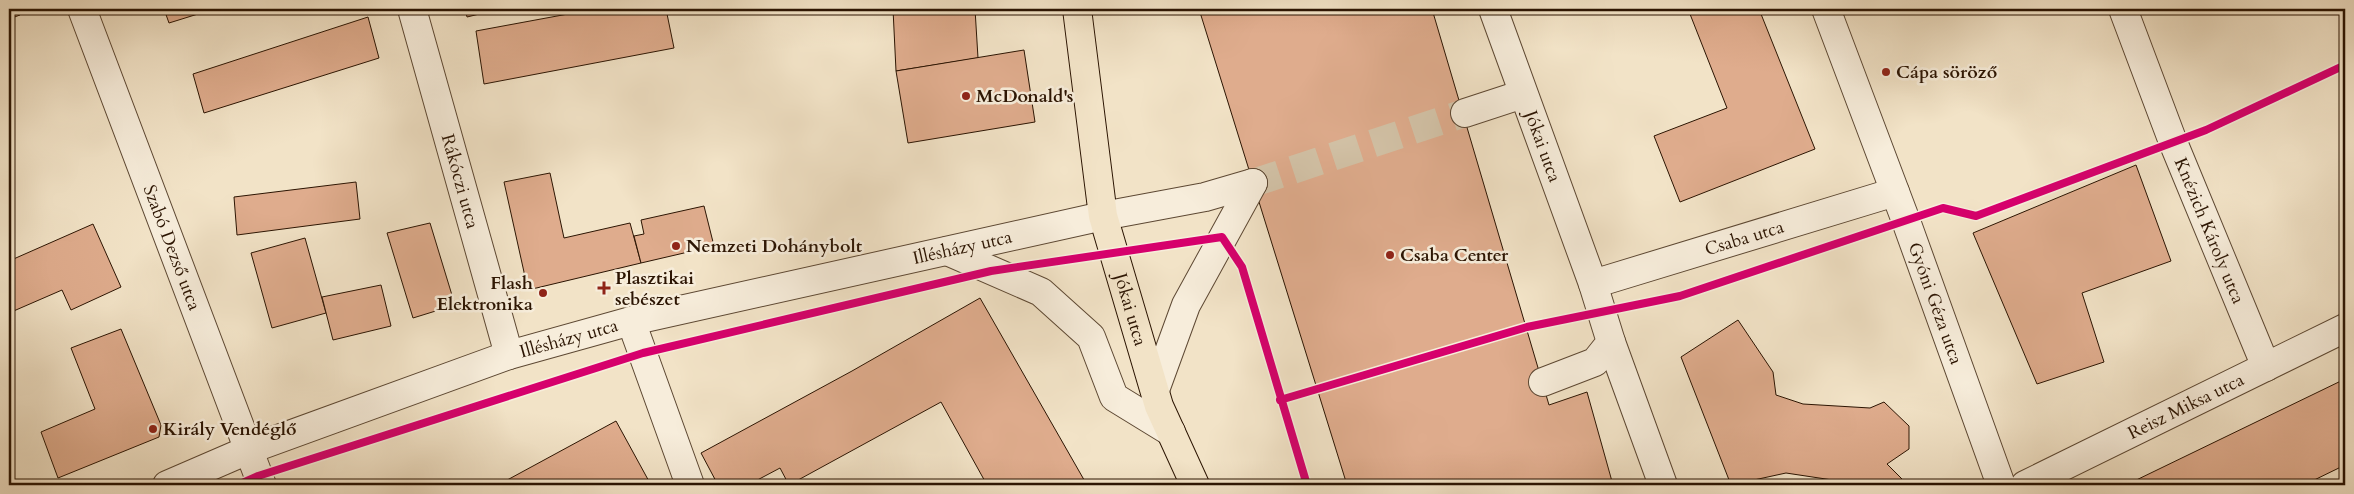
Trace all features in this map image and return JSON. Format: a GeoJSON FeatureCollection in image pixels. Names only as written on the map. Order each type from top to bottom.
{"type":"FeatureCollection","features":[{"type":"Feature","properties":{"kind":"main road","name":"Jókai utca"},"geometry":{"type":"LineString","coordinates":[[1077,9],[1103,216],[1154,390],[1195,485]]}},
{"type":"Feature","properties":{"kind":"street","name":"Szabó Dezső utca"},"geometry":{"type":"LineString","coordinates":[[82,9],[262,485]]}},
{"type":"Feature","properties":{"kind":"street","name":"Rákóczi utca"},"geometry":{"type":"LineString","coordinates":[[412,9],[509,355]]}},
{"type":"Feature","properties":{"kind":"street","name":"Jókai utca"},"geometry":{"type":"LineString","coordinates":[[1493,9],[1663,485]]}},
{"type":"Feature","properties":{"kind":"street","name":"Gyóni Géza utca"},"geometry":{"type":"LineString","coordinates":[[1826,9],[1895,192],[2001,485]]}},
{"type":"Feature","properties":{"kind":"street","name":"Knézich Károly utca"},"geometry":{"type":"LineString","coordinates":[[2123,9],[2173,142],[2266,367]]}},
{"type":"Feature","properties":{"kind":"street"},"geometry":{"type":"LineString","coordinates":[[1465,113],[1523,94]]}},
{"type":"Feature","properties":{"kind":"street","name":"Illésházy utca"},"geometry":{"type":"LineString","coordinates":[[167,485],[248,450],[509,355],[631,321],[1103,216],[1205,197],[1253,183],[1186,305],[1154,390]]}},
{"type":"Feature","properties":{"kind":"street","name":"Csaba utca"},"geometry":{"type":"LineString","coordinates":[[1592,284],[1895,192]]}},
{"type":"Feature","properties":{"kind":"street"},"geometry":{"type":"LineString","coordinates":[[947,251],[1041,292],[1091,337],[1114,397],[1171,432]]}},
{"type":"Feature","properties":{"kind":"street"},"geometry":{"type":"LineString","coordinates":[[631,321],[690,485]]}},
{"type":"Feature","properties":{"kind":"street","name":"Reisz Miksa utca"},"geometry":{"type":"LineString","coordinates":[[2025,485],[2345,328]]}},
{"type":"Feature","properties":{"kind":"street"},"geometry":{"type":"LineString","coordinates":[[1543,382],[1595,362],[1611,342]]}},
{"type":"Feature","properties":{"kind":"building"},"geometry":{"type":"Polygon","coordinates":[[[9,9],[18,9],[20,15],[9,19],[9,9]]]}},
{"type":"Feature","properties":{"kind":"building"},"geometry":{"type":"Polygon","coordinates":[[[164,9],[214,9],[169,23],[164,9]]]}},
{"type":"Feature","properties":{"kind":"building"},"geometry":{"type":"Polygon","coordinates":[[[465,9],[500,9],[467,17],[465,9]]]}},
{"type":"Feature","properties":{"kind":"building"},"geometry":{"type":"Polygon","coordinates":[[[595,9],[666,9],[674,48],[484,84],[476,31],[595,9]]]}},
{"type":"Feature","properties":{"kind":"building"},"geometry":{"type":"Polygon","coordinates":[[[893,9],[975,9],[978,58],[896,71],[893,9]]]}},
{"type":"Feature","properties":{"kind":"building","name":"Csaba Center"},"geometry":{"type":"Polygon","coordinates":[[[1199,9],[1432,9],[1549,405],[1587,392],[1613,485],[1347,485],[1199,9]]]}},
{"type":"Feature","properties":{"kind":"building"},"geometry":{"type":"Polygon","coordinates":[[[1688,9],[1759,9],[1815,149],[1680,202],[1654,136],[1727,108],[1688,9]]]}},
{"type":"Feature","properties":{"kind":"building"},"geometry":{"type":"Polygon","coordinates":[[[368,17],[379,58],[204,113],[193,74],[368,17]]]}},
{"type":"Feature","properties":{"kind":"building","name":"McDonald's"},"geometry":{"type":"Polygon","coordinates":[[[1024,50],[1035,122],[908,143],[896,71],[1024,50]]]}},
{"type":"Feature","properties":{"kind":"building"},"geometry":{"type":"Polygon","coordinates":[[[2136,165],[2171,261],[2082,293],[2104,362],[2037,384],[1973,233],[2136,165]]]}},
{"type":"Feature","properties":{"kind":"building"},"geometry":{"type":"Polygon","coordinates":[[[550,173],[564,238],[630,223],[641,263],[528,290],[504,182],[550,173]]]}},
{"type":"Feature","properties":{"kind":"building"},"geometry":{"type":"Polygon","coordinates":[[[356,182],[360,219],[237,235],[234,197],[356,182]]]}},
{"type":"Feature","properties":{"kind":"building"},"geometry":{"type":"Polygon","coordinates":[[[704,206],[714,246],[641,263],[634,236],[644,234],[641,220],[704,206]]]}},
{"type":"Feature","properties":{"kind":"building"},"geometry":{"type":"Polygon","coordinates":[[[430,223],[455,305],[413,318],[387,233],[430,223]]]}},
{"type":"Feature","properties":{"kind":"building"},"geometry":{"type":"Polygon","coordinates":[[[93,224],[121,287],[71,310],[62,290],[9,313],[9,261],[93,224]]]}},
{"type":"Feature","properties":{"kind":"building"},"geometry":{"type":"Polygon","coordinates":[[[305,238],[326,313],[272,328],[251,253],[305,238]]]}},
{"type":"Feature","properties":{"kind":"building"},"geometry":{"type":"Polygon","coordinates":[[[381,285],[391,326],[333,340],[322,297],[381,285]]]}},
{"type":"Feature","properties":{"kind":"building"},"geometry":{"type":"Polygon","coordinates":[[[980,298],[1087,485],[987,485],[941,402],[789,485],[780,468],[748,485],[718,485],[701,453],[852,371],[980,298]]]}},
{"type":"Feature","properties":{"kind":"building"},"geometry":{"type":"Polygon","coordinates":[[[1738,320],[1773,372],[1776,395],[1803,404],[1870,408],[1884,402],[1909,426],[1909,449],[1887,464],[1908,485],[1843,485],[1839,481],[1786,473],[1731,485],[1681,357],[1738,320]]]}},
{"type":"Feature","properties":{"kind":"building"},"geometry":{"type":"Polygon","coordinates":[[[121,329],[161,425],[159,437],[58,478],[41,432],[95,409],[71,348],[121,329]]]}},
{"type":"Feature","properties":{"kind":"building"},"geometry":{"type":"Polygon","coordinates":[[[2345,379],[2345,465],[2304,485],[2126,485],[2345,379]]]}},
{"type":"Feature","properties":{"kind":"building"},"geometry":{"type":"Polygon","coordinates":[[[616,421],[651,485],[498,485],[616,421]]]}},
{"type":"Feature","properties":{"kind":"tunnel"},"geometry":{"type":"LineString","coordinates":[[1253,183],[1465,113]]}},
{"type":"Feature","properties":{"kind":"cycle path"},"geometry":{"type":"LineString","coordinates":[[1280,400],[1527,327],[1680,296],[1943,208],[1976,216],[2206,130],[2345,65]]}},
{"type":"Feature","properties":{"kind":"cycle path"},"geometry":{"type":"LineString","coordinates":[[238,485],[258,476],[643,353],[991,271],[1222,237],[1242,267],[1307,485]]}},
{"type":"Feature","properties":{"kind":"place","name":"Cápa söröző"},"geometry":{"type":"Point","coordinates":[1886,72]}},
{"type":"Feature","properties":{"kind":"place","name":"McDonald's"},"geometry":{"type":"Point","coordinates":[966,96]}},
{"type":"Feature","properties":{"kind":"place","name":"Nemzeti Dohánybolt"},"geometry":{"type":"Point","coordinates":[676,246]}},
{"type":"Feature","properties":{"kind":"place","name":"Csaba Center"},"geometry":{"type":"Point","coordinates":[1390,255]}},
{"type":"Feature","properties":{"kind":"place","name":"Plasztikai sebészet"},"geometry":{"type":"Point","coordinates":[604,288]}},
{"type":"Feature","properties":{"kind":"place","name":"Flash Elektronika"},"geometry":{"type":"Point","coordinates":[543,293]}},
{"type":"Feature","properties":{"kind":"place","name":"Király Vendéglő"},"geometry":{"type":"Point","coordinates":[153,429]}}]}
